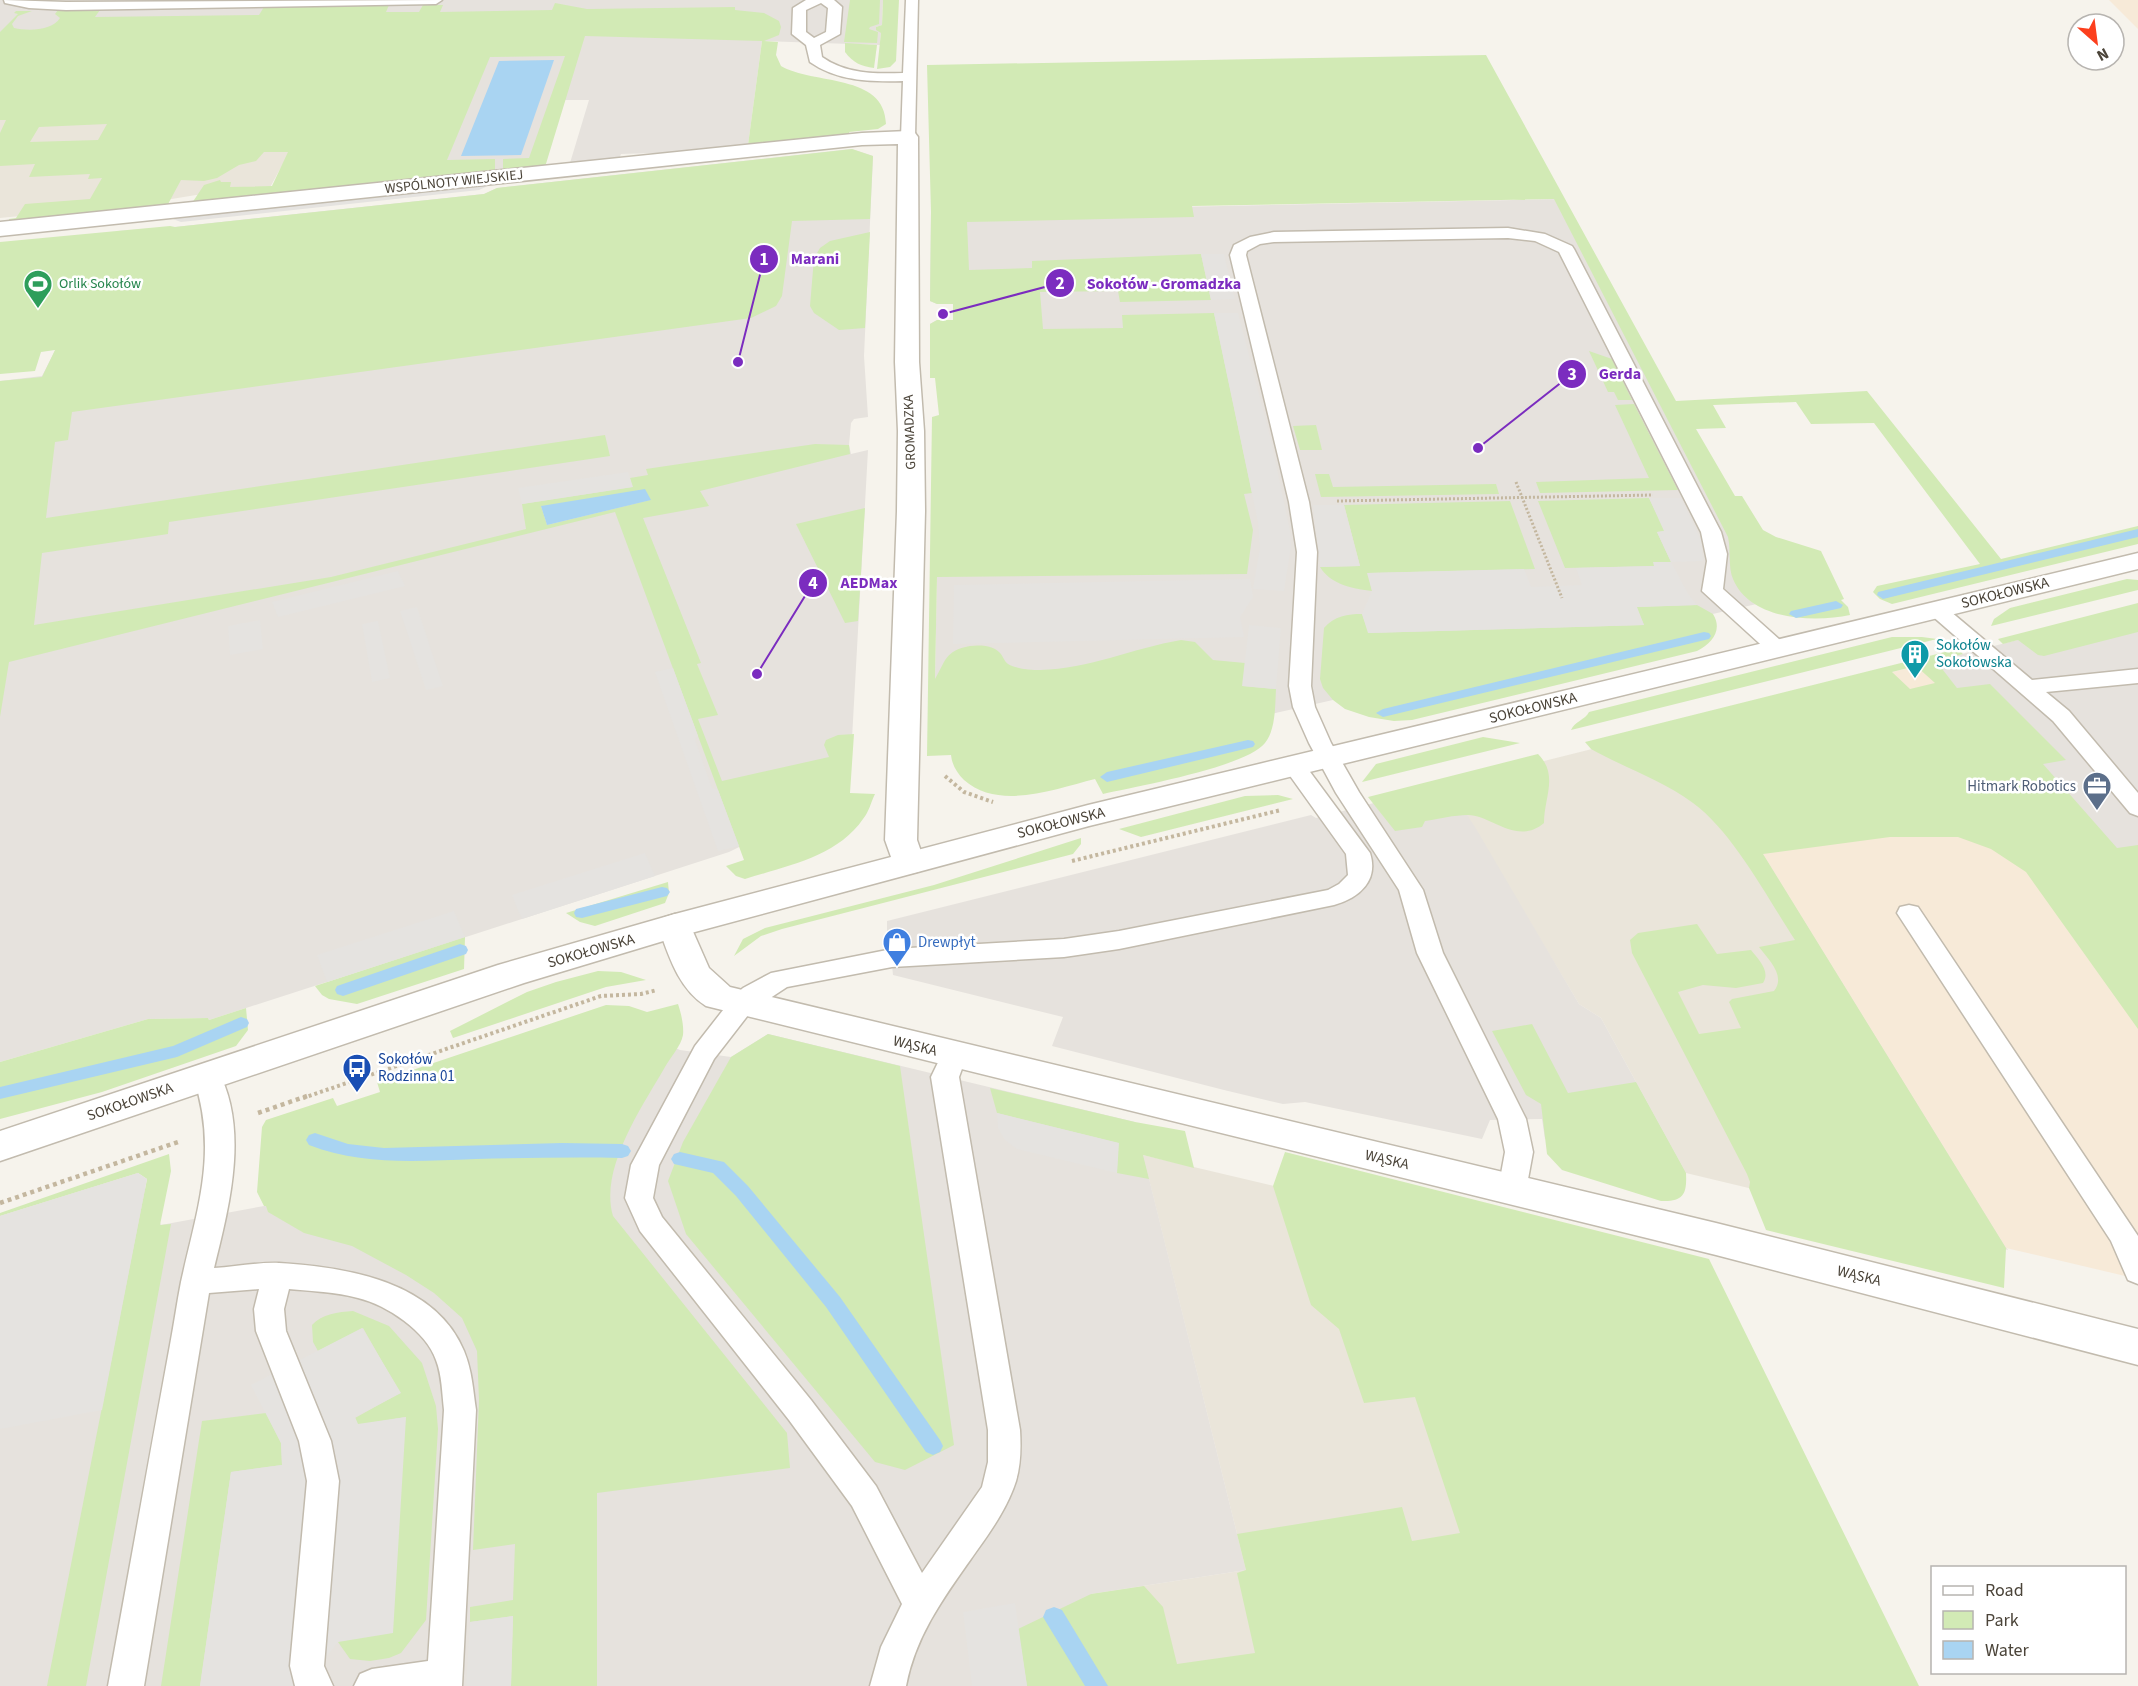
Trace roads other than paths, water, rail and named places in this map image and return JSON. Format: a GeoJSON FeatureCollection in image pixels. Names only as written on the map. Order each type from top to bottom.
{"type":"FeatureCollection","features":[{"type":"Feature","properties":{"kind":"street","name":"WSPÓLNOTY WIEJSKIEJ"},"geometry":{"type":"LineString","coordinates":[[0,229],[849,140],[908,137]]}},
{"type":"Feature","properties":{"kind":"street","name":"GROMADZKA"},"geometry":{"type":"LineString","coordinates":[[908,137],[907,362],[911,430],[911,511],[901,840],[908,863]]}},
{"type":"Feature","properties":{"kind":"street","name":"SOKOŁOWSKA"},"geometry":{"type":"LineString","coordinates":[[0,1146],[512,974],[675,926],[1088,816],[2138,561]]}},
{"type":"Feature","properties":{"kind":"street","name":"WĄSKA"},"geometry":{"type":"LineString","coordinates":[[675,926],[701,986],[719,997],[743,1004],[1727,1242],[2138,1347]]}},
{"type":"Feature","properties":{"kind":"lane"},"geometry":{"type":"LineString","coordinates":[[10,0],[29,4],[66,6],[436,0]]}},
{"type":"Feature","properties":{"kind":"lane"},"geometry":{"type":"LineString","coordinates":[[813,43],[799,34],[798,27],[800,8],[816,0]]}},
{"type":"Feature","properties":{"kind":"lane"},"geometry":{"type":"LineString","coordinates":[[813,43],[833,34],[835,7],[826,0]]}},
{"type":"Feature","properties":{"kind":"lane","name":"GROMADZKA"},"geometry":{"type":"LineString","coordinates":[[908,137],[912,0]]}},
{"type":"Feature","properties":{"kind":"lane"},"geometry":{"type":"LineString","coordinates":[[813,43],[815,59],[829,68],[872,77],[910,77]]}},
{"type":"Feature","properties":{"kind":"lane"},"geometry":{"type":"LineString","coordinates":[[1512,1190],[1519,1152],[1512,1119],[1450,999],[1430,953],[1408,883],[1348,793],[1304,707],[1300,686],[1307,559],[1299,502],[1238,255],[1244,244],[1264,238],[1508,233],[1539,237],[1564,247],[1570,254],[1716,542],[1717,572],[1712,591],[1778,648]]}},
{"type":"Feature","properties":{"kind":"lane"},"geometry":{"type":"LineString","coordinates":[[1937,610],[2061,716],[2138,808]]}},
{"type":"Feature","properties":{"kind":"lane"},"geometry":{"type":"LineString","coordinates":[[2029,687],[2138,676]]}},
{"type":"Feature","properties":{"kind":"lane"},"geometry":{"type":"LineString","coordinates":[[921,1606],[864,1496],[800,1410],[650,1223],[641,1206],[639,1192],[645,1165],[704,1053],[752,995],[780,979],[892,958],[1031,950],[1119,940],[1334,897],[1347,892],[1357,883],[1362,873],[1363,863],[1294,766]]}},
{"type":"Feature","properties":{"kind":"lane"},"geometry":{"type":"LineString","coordinates":[[1909,913],[2121,1233],[2130,1248],[2138,1272]]}},
{"type":"Feature","properties":{"kind":"lane"},"geometry":{"type":"LineString","coordinates":[[888,1686],[896,1652],[921,1606],[988,1506],[999,1483],[1005,1452],[1004,1430],[945,1077],[954,1055]]}},
{"type":"Feature","properties":{"kind":"lane"},"geometry":{"type":"LineString","coordinates":[[126,1686],[196,1282],[213,1215],[219,1164],[219,1127],[215,1099],[207,1076]]}},
{"type":"Feature","properties":{"kind":"lane"},"geometry":{"type":"LineString","coordinates":[[196,1282],[277,1275],[363,1286],[412,1309],[432,1327],[449,1352],[460,1410],[445,1681],[372,1686]]}},
{"type":"Feature","properties":{"kind":"lane"},"geometry":{"type":"LineString","coordinates":[[277,1275],[269,1309],[271,1331],[315,1441],[323,1481],[307,1666],[309,1678],[315,1686]]}},
{"type":"Feature","properties":{"kind":"water"},"geometry":{"type":"Polygon","coordinates":[[[554,60],[521,155],[461,156],[499,61],[554,60]]]}},
{"type":"Feature","properties":{"kind":"water"},"geometry":{"type":"Polygon","coordinates":[[[645,489],[651,500],[547,525],[541,506],[645,489]]]}},
{"type":"Feature","properties":{"kind":"waterway"},"geometry":{"type":"LineString","coordinates":[[1883,595],[2138,533]]}},
{"type":"Feature","properties":{"kind":"waterway"},"geometry":{"type":"LineString","coordinates":[[1796,614],[1836,605]]}},
{"type":"Feature","properties":{"kind":"waterway"},"geometry":{"type":"LineString","coordinates":[[1383,713],[1704,636]]}},
{"type":"Feature","properties":{"kind":"waterway"},"geometry":{"type":"LineString","coordinates":[[1107,777],[1248,744]]}},
{"type":"Feature","properties":{"kind":"waterway"},"geometry":{"type":"LineString","coordinates":[[582,913],[662,892]]}},
{"type":"Feature","properties":{"kind":"waterway"},"geometry":{"type":"LineString","coordinates":[[343,990],[460,950]]}},
{"type":"Feature","properties":{"kind":"waterway"},"geometry":{"type":"LineString","coordinates":[[0,1093],[177,1051],[241,1023]]}},
{"type":"Feature","properties":{"kind":"waterway"},"geometry":{"type":"LineString","coordinates":[[315,1140],[348,1151],[384,1155],[562,1150]]}},
{"type":"Feature","properties":{"kind":"waterway"},"geometry":{"type":"LineString","coordinates":[[568,1150],[622,1151]]}},
{"type":"Feature","properties":{"kind":"waterway"},"geometry":{"type":"LineString","coordinates":[[680,1159],[718,1167],[742,1191],[833,1302],[933,1446]]}},
{"type":"Feature","properties":{"kind":"waterway"},"geometry":{"type":"LineString","coordinates":[[1054,1617],[1097,1686]]}},
{"type":"Feature","properties":{"kind":"place","name":"Orlik Sokołów"},"geometry":{"type":"Point","coordinates":[38,310]}},
{"type":"Feature","properties":{"kind":"place","name":"Sokołów - Gromadzka"},"geometry":{"type":"Point","coordinates":[943,314]}},
{"type":"Feature","properties":{"kind":"place","name":"Marani"},"geometry":{"type":"Point","coordinates":[738,362]}},
{"type":"Feature","properties":{"kind":"place","name":"Gerda"},"geometry":{"type":"Point","coordinates":[1478,448]}},
{"type":"Feature","properties":{"kind":"place","name":"AEDMax"},"geometry":{"type":"Point","coordinates":[757,674]}},
{"type":"Feature","properties":{"kind":"place","name":"Sokołów Sokołowska"},"geometry":{"type":"Point","coordinates":[1915,680]}},
{"type":"Feature","properties":{"kind":"place","name":"Hitmark Robotics"},"geometry":{"type":"Point","coordinates":[2097,812]}},
{"type":"Feature","properties":{"kind":"place","name":"Drewpłyt"},"geometry":{"type":"Point","coordinates":[897,968]}},
{"type":"Feature","properties":{"kind":"place","name":"Sokołów Rodzinna 01"},"geometry":{"type":"Point","coordinates":[357,1094]}}]}
